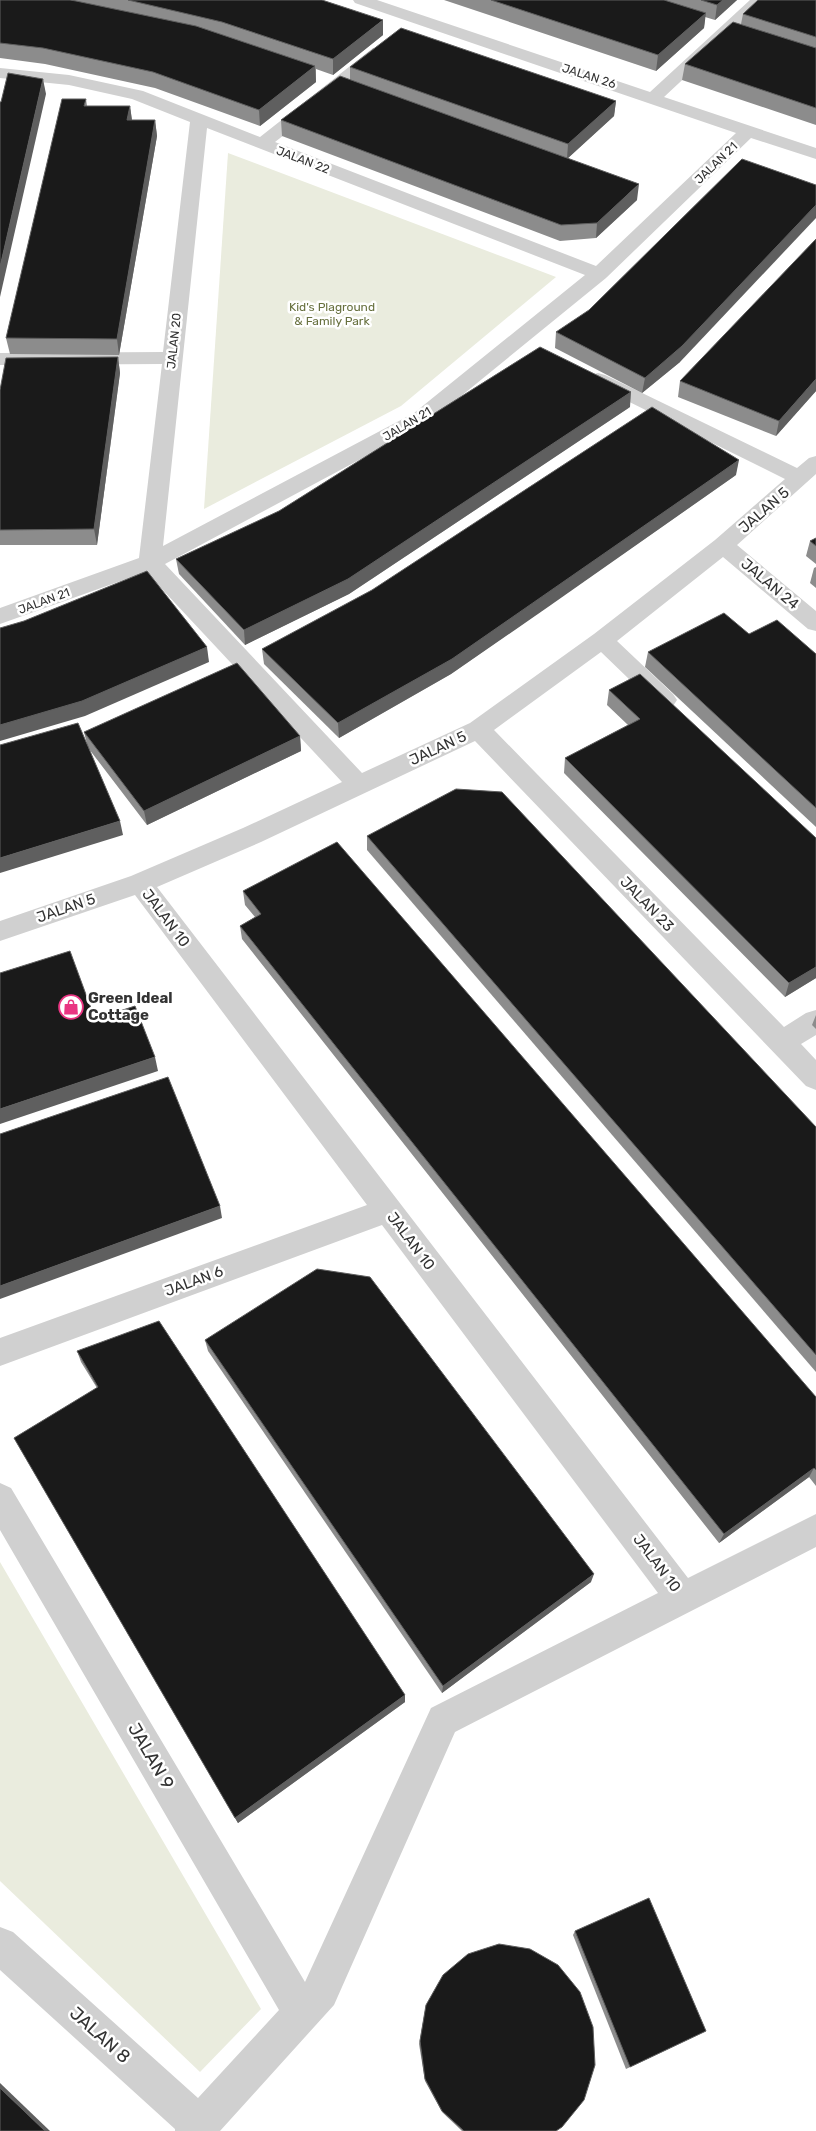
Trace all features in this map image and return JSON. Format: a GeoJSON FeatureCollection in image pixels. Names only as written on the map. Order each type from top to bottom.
{"type":"FeatureCollection","features":[{"type":"Feature","properties":{"kind":"street","name":"JALAN 26"},"geometry":{"type":"LineString","coordinates":[[361,0],[816,154]]}},
{"type":"Feature","properties":{"kind":"street"},"geometry":{"type":"LineString","coordinates":[[653,98],[760,0]]}},
{"type":"Feature","properties":{"kind":"street"},"geometry":{"type":"LineString","coordinates":[[405,32],[420,20]]}},
{"type":"Feature","properties":{"kind":"street"},"geometry":{"type":"LineString","coordinates":[[262,144],[390,43]]}},
{"type":"Feature","properties":{"kind":"street","name":"JALAN 22"},"geometry":{"type":"LineString","coordinates":[[0,73],[69,80],[138,95],[599,274]]}},
{"type":"Feature","properties":{"kind":"street","name":"JALAN 20"},"geometry":{"type":"LineString","coordinates":[[150,562],[199,119]]}},
{"type":"Feature","properties":{"kind":"street","name":"JALAN 21"},"geometry":{"type":"LineString","coordinates":[[0,616],[150,562],[422,418],[527,344],[749,130]]}},
{"type":"Feature","properties":{"kind":"street"},"geometry":{"type":"LineString","coordinates":[[0,359],[172,358]]}},
{"type":"Feature","properties":{"kind":"street"},"geometry":{"type":"LineString","coordinates":[[580,370],[808,471]]}},
{"type":"Feature","properties":{"kind":"street","name":"JALAN 5"},"geometry":{"type":"LineString","coordinates":[[0,931],[140,883],[252,835],[478,729],[602,640],[723,545],[808,471]]}},
{"type":"Feature","properties":{"kind":"street","name":"JALAN 24"},"geometry":{"type":"LineString","coordinates":[[723,545],[816,622]]}},
{"type":"Feature","properties":{"kind":"street"},"geometry":{"type":"LineString","coordinates":[[150,562],[358,784]]}},
{"type":"Feature","properties":{"kind":"street"},"geometry":{"type":"LineString","coordinates":[[602,640],[681,715]]}},
{"type":"Feature","properties":{"kind":"street","name":"JALAN 23"},"geometry":{"type":"LineString","coordinates":[[478,729],[816,1078]]}},
{"type":"Feature","properties":{"kind":"street","name":"JALAN 10"},"geometry":{"type":"LineString","coordinates":[[140,883],[683,1598]]}},
{"type":"Feature","properties":{"kind":"street"},"geometry":{"type":"LineString","coordinates":[[781,1042],[816,1021]]}},
{"type":"Feature","properties":{"kind":"street","name":"JALAN 6"},"geometry":{"type":"LineString","coordinates":[[0,1352],[388,1210]]}},
{"type":"Feature","properties":{"kind":"street","name":"JALAN 9"},"geometry":{"type":"LineString","coordinates":[[0,1499],[302,2013]]}},
{"type":"Feature","properties":{"kind":"street"},"geometry":{"type":"LineString","coordinates":[[196,2128],[320,1992],[443,1720],[816,1530]]}},
{"type":"Feature","properties":{"kind":"street","name":"JALAN 8"},"geometry":{"type":"LineString","coordinates":[[0,1945],[196,2128]]}},
{"type":"Feature","properties":{"kind":"green space","name":"Kid's Plaground & Family Park"},"geometry":{"type":"Polygon","coordinates":[[[228,153],[556,277],[401,406],[204,509],[228,153]]]}},
{"type":"Feature","properties":{"kind":"green space"},"geometry":{"type":"Polygon","coordinates":[[[0,1562],[261,2009],[200,2072],[0,1881],[0,1562]]]}},
{"type":"Feature","properties":{"kind":"building"},"geometry":{"type":"Polygon","coordinates":[[[0,0],[70,0],[196,26],[315,66],[259,110],[153,72],[43,48],[0,43],[0,0]]]}},
{"type":"Feature","properties":{"kind":"building"},"geometry":{"type":"Polygon","coordinates":[[[128,0],[322,0],[383,20],[333,59],[222,22],[128,0]]]}},
{"type":"Feature","properties":{"kind":"building"},"geometry":{"type":"Polygon","coordinates":[[[491,0],[664,0],[706,13],[658,55],[491,0]]]}},
{"type":"Feature","properties":{"kind":"building"},"geometry":{"type":"Polygon","coordinates":[[[701,0],[723,0],[717,5],[701,0]]]}},
{"type":"Feature","properties":{"kind":"building"},"geometry":{"type":"Polygon","coordinates":[[[758,0],[816,0],[816,37],[743,14],[758,0]]]}},
{"type":"Feature","properties":{"kind":"building"},"geometry":{"type":"Polygon","coordinates":[[[733,22],[816,48],[816,108],[685,64],[733,22]]]}},
{"type":"Feature","properties":{"kind":"building"},"geometry":{"type":"Polygon","coordinates":[[[401,28],[616,101],[568,144],[350,67],[401,28]]]}},
{"type":"Feature","properties":{"kind":"building"},"geometry":{"type":"Polygon","coordinates":[[[8,73],[43,79],[0,267],[0,102],[8,73]]]}},
{"type":"Feature","properties":{"kind":"building"},"geometry":{"type":"Polygon","coordinates":[[[340,76],[639,184],[597,223],[561,225],[281,120],[340,76]]]}},
{"type":"Feature","properties":{"kind":"building"},"geometry":{"type":"Polygon","coordinates":[[[62,99],[86,99],[84,106],[130,106],[127,120],[155,120],[117,339],[6,338],[62,99]]]}},
{"type":"Feature","properties":{"kind":"building"},"geometry":{"type":"Polygon","coordinates":[[[742,159],[816,185],[816,205],[682,346],[645,378],[556,332],[589,310],[742,159]]]}},
{"type":"Feature","properties":{"kind":"building"},"geometry":{"type":"Polygon","coordinates":[[[816,239],[816,379],[779,421],[680,381],[816,239]]]}},
{"type":"Feature","properties":{"kind":"building"},"geometry":{"type":"Polygon","coordinates":[[[540,347],[631,392],[348,579],[244,630],[176,559],[279,511],[540,347]]]}},
{"type":"Feature","properties":{"kind":"building"},"geometry":{"type":"Polygon","coordinates":[[[118,357],[94,529],[0,530],[0,390],[6,358],[118,357]]]}},
{"type":"Feature","properties":{"kind":"building"},"geometry":{"type":"Polygon","coordinates":[[[652,407],[739,460],[452,659],[338,723],[262,649],[372,590],[652,407]]]}},
{"type":"Feature","properties":{"kind":"building"},"geometry":{"type":"Polygon","coordinates":[[[816,538],[816,546],[810,541],[816,538]]]}},
{"type":"Feature","properties":{"kind":"building"},"geometry":{"type":"Polygon","coordinates":[[[147,571],[207,647],[82,701],[0,725],[0,628],[24,621],[147,571]]]}},
{"type":"Feature","properties":{"kind":"building"},"geometry":{"type":"Polygon","coordinates":[[[724,613],[749,634],[777,620],[816,654],[816,808],[648,652],[724,613]]]}},
{"type":"Feature","properties":{"kind":"building"},"geometry":{"type":"Polygon","coordinates":[[[237,663],[300,736],[144,811],[84,732],[237,663]]]}},
{"type":"Feature","properties":{"kind":"building"},"geometry":{"type":"Polygon","coordinates":[[[640,674],[816,838],[816,967],[789,983],[565,758],[640,719],[609,690],[640,674]]]}},
{"type":"Feature","properties":{"kind":"building"},"geometry":{"type":"Polygon","coordinates":[[[78,723],[120,821],[0,858],[0,745],[78,723]]]}},
{"type":"Feature","properties":{"kind":"building"},"geometry":{"type":"Polygon","coordinates":[[[456,789],[502,792],[816,1127],[816,1355],[367,836],[456,789]]]}},
{"type":"Feature","properties":{"kind":"building"},"geometry":{"type":"Polygon","coordinates":[[[337,842],[816,1397],[816,1470],[814,1468],[724,1534],[240,926],[261,914],[243,891],[337,842]]]}},
{"type":"Feature","properties":{"kind":"building"},"geometry":{"type":"Polygon","coordinates":[[[70,951],[95,1019],[135,1006],[155,1057],[0,1109],[0,973],[70,951]]]}},
{"type":"Feature","properties":{"kind":"building"},"geometry":{"type":"Polygon","coordinates":[[[168,1077],[220,1206],[0,1286],[0,1134],[168,1077]]]}},
{"type":"Feature","properties":{"kind":"building"},"geometry":{"type":"Polygon","coordinates":[[[317,1269],[370,1277],[594,1574],[443,1686],[205,1340],[317,1269]]]}},
{"type":"Feature","properties":{"kind":"building"},"geometry":{"type":"Polygon","coordinates":[[[159,1321],[405,1695],[235,1818],[14,1438],[98,1387],[77,1351],[159,1321]]]}},
{"type":"Feature","properties":{"kind":"building"},"geometry":{"type":"Polygon","coordinates":[[[649,1898],[706,2031],[630,2067],[575,1931],[649,1898]]]}},
{"type":"Feature","properties":{"kind":"building"},"geometry":{"type":"Polygon","coordinates":[[[499,1944],[530,1949],[558,1965],[580,1992],[593,2027],[595,2065],[584,2100],[562,2127],[556,2131],[464,2131],[442,2111],[425,2079],[420,2041],[426,2005],[443,1975],[468,1954],[499,1944]]]}},
{"type":"Feature","properties":{"kind":"building"},"geometry":{"type":"Polygon","coordinates":[[[0,2088],[45,2131],[0,2131],[0,2088]]]}},
{"type":"Feature","properties":{"kind":"place","name":"Green Ideal Cottage"},"geometry":{"type":"Point","coordinates":[71,1007]}}]}
